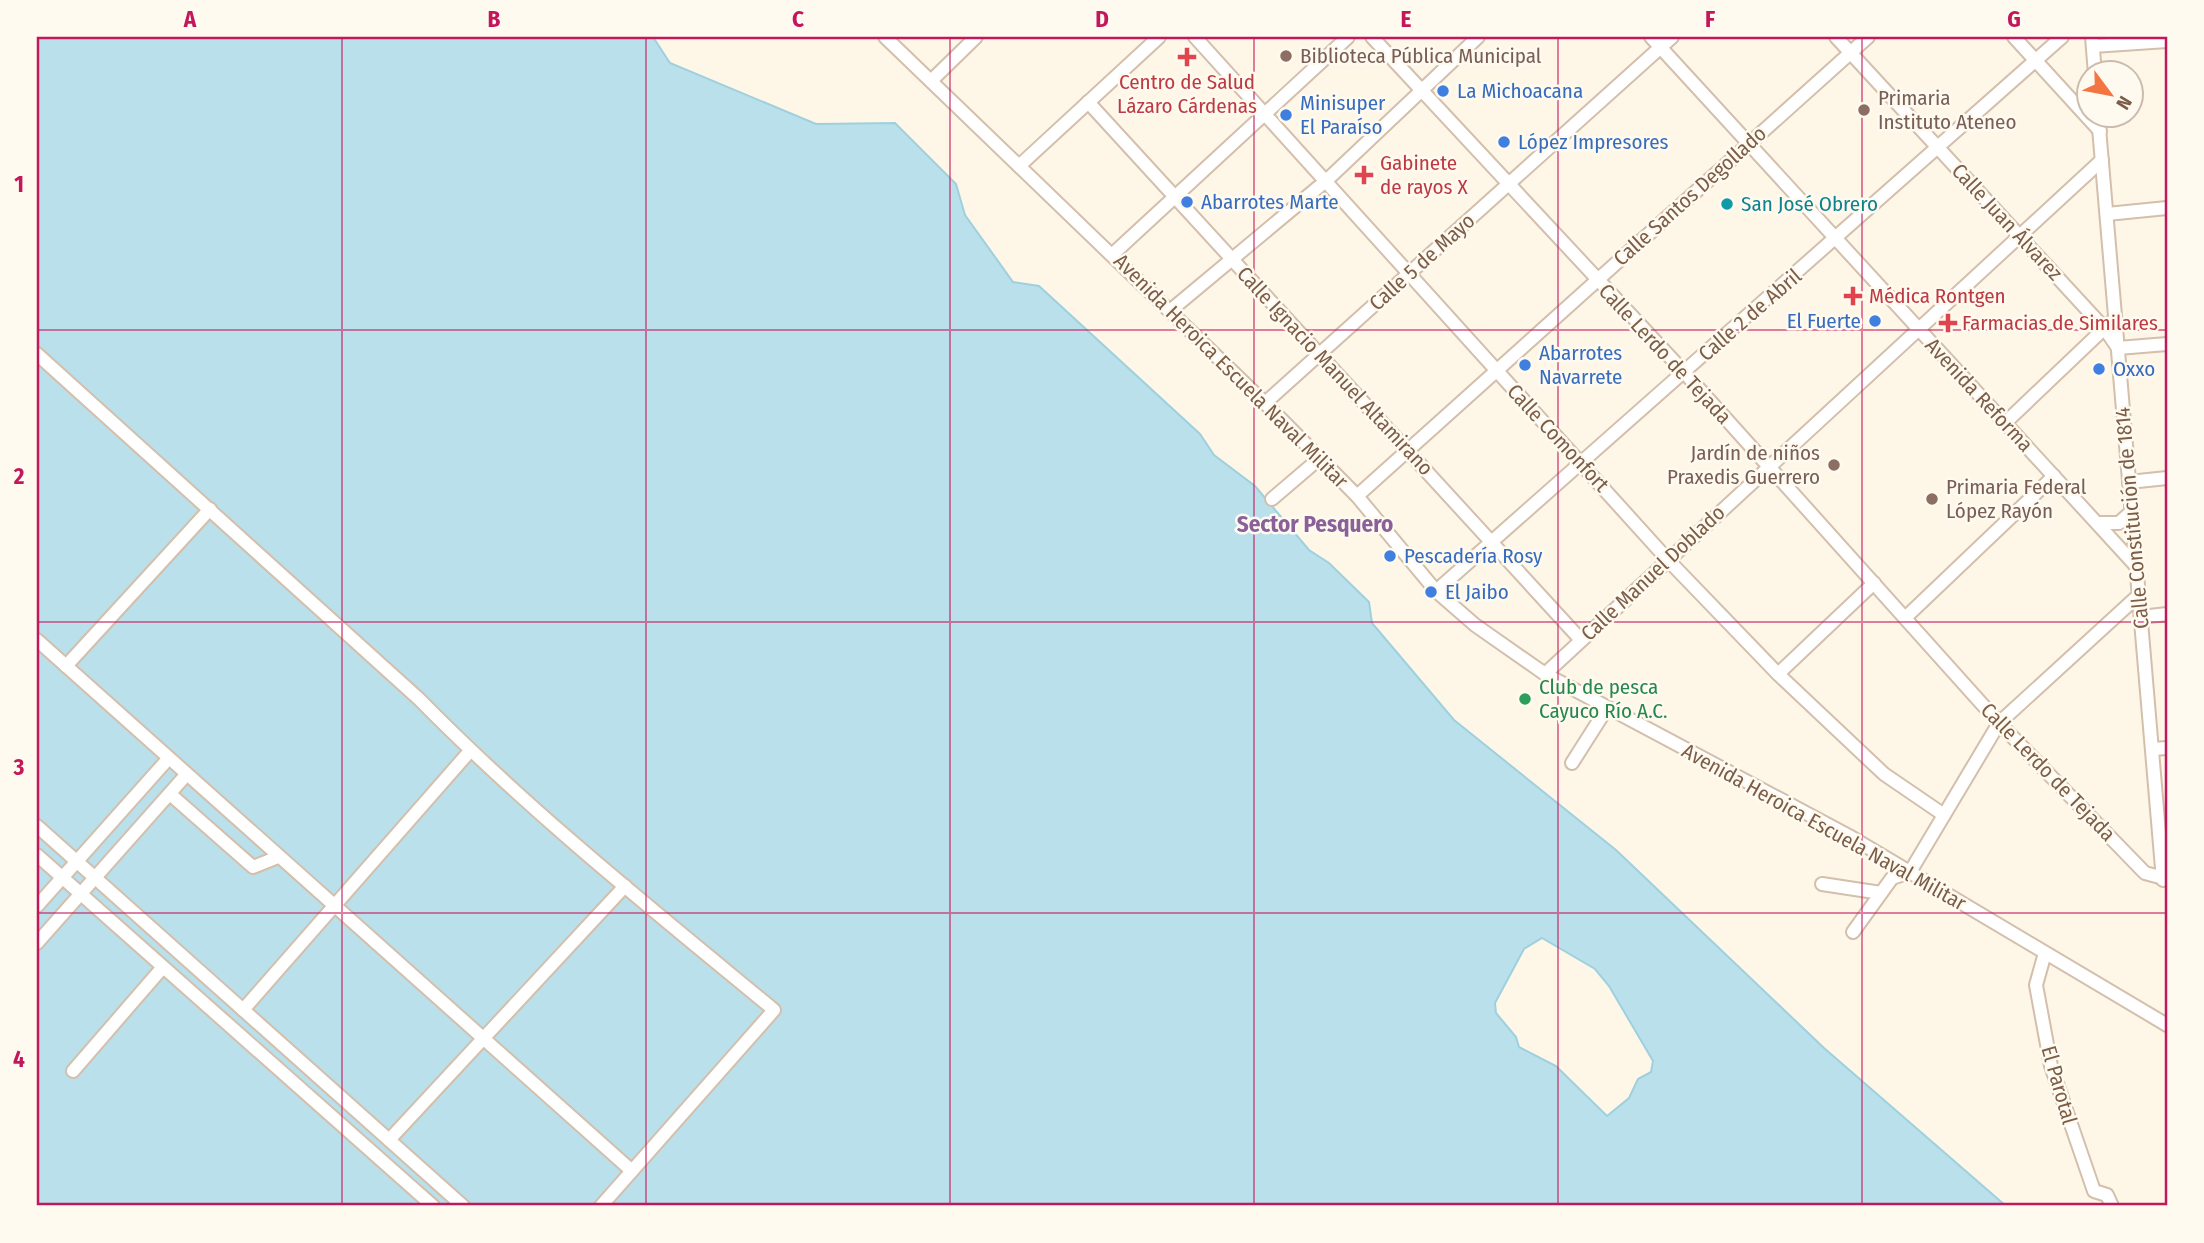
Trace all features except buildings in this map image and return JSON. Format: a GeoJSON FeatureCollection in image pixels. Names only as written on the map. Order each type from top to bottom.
{"type":"FeatureCollection","features":[{"type":"Feature","properties":{"kind":"street","name":"Avenida Heroica Escuela Naval Militar"},"geometry":{"type":"LineString","coordinates":[[885,37],[1265,402],[1357,496],[1436,591],[1475,625],[1545,674],[1910,872],[2167,1025]]}},
{"type":"Feature","properties":{"kind":"street"},"geometry":{"type":"LineString","coordinates":[[932,80],[976,37]]}},
{"type":"Feature","properties":{"kind":"street"},"geometry":{"type":"LineString","coordinates":[[1019,166],[1159,37]]}},
{"type":"Feature","properties":{"kind":"street","name":"Calle Comonfort"},"geometry":{"type":"LineString","coordinates":[[1195,37],[1668,560],[1778,674],[1884,774],[1944,815]]}},
{"type":"Feature","properties":{"kind":"street"},"geometry":{"type":"LineString","coordinates":[[1113,254],[1348,37]]}},
{"type":"Feature","properties":{"kind":"street","name":"Calle Lerdo de Tejada"},"geometry":{"type":"LineString","coordinates":[[1372,37],[1596,281],[1684,372],[1999,723],[2145,873],[2165,879]]}},
{"type":"Feature","properties":{"kind":"street"},"geometry":{"type":"LineString","coordinates":[[1171,310],[1327,180],[1478,37]]}},
{"type":"Feature","properties":{"kind":"street","name":"Avenida Reforma"},"geometry":{"type":"LineString","coordinates":[[1651,37],[2137,568]]}},
{"type":"Feature","properties":{"kind":"street","name":"Calle 5 de Mayo"},"geometry":{"type":"LineString","coordinates":[[1265,402],[1672,37]]}},
{"type":"Feature","properties":{"kind":"street","name":"Calle Juan Álvarez"},"geometry":{"type":"LineString","coordinates":[[1836,37],[2105,329],[2118,348]]}},
{"type":"Feature","properties":{"kind":"street","name":"Calle Santos Degollado"},"geometry":{"type":"LineString","coordinates":[[1357,496],[1868,37]]}},
{"type":"Feature","properties":{"kind":"street"},"geometry":{"type":"LineString","coordinates":[[2014,37],[2100,131]]}},
{"type":"Feature","properties":{"kind":"street","name":"Calle 2 de Abril"},"geometry":{"type":"LineString","coordinates":[[1436,591],[2037,62],[2062,37]]}},
{"type":"Feature","properties":{"kind":"street"},"geometry":{"type":"LineString","coordinates":[[2094,60],[2092,42],[2167,41]]}},
{"type":"Feature","properties":{"kind":"street","name":"Calle Ignacio Manuel Altamirano"},"geometry":{"type":"LineString","coordinates":[[1088,102],[1581,640]]}},
{"type":"Feature","properties":{"kind":"street","name":"Calle Constitución de 1814"},"geometry":{"type":"LineString","coordinates":[[2100,131],[2165,879]]}},
{"type":"Feature","properties":{"kind":"street","name":"Calle Manuel Doblado"},"geometry":{"type":"LineString","coordinates":[[1545,674],[2102,160]]}},
{"type":"Feature","properties":{"kind":"street"},"geometry":{"type":"LineString","coordinates":[[2107,214],[2167,208]]}},
{"type":"Feature","properties":{"kind":"street"},"geometry":{"type":"LineString","coordinates":[[2005,423],[2115,317]]}},
{"type":"Feature","properties":{"kind":"street"},"geometry":{"type":"LineString","coordinates":[[2118,348],[2167,344]]}},
{"type":"Feature","properties":{"kind":"street"},"geometry":{"type":"LineString","coordinates":[[37,354],[419,699],[470,751],[625,886],[774,1010],[601,1206]]}},
{"type":"Feature","properties":{"kind":"street"},"geometry":{"type":"LineString","coordinates":[[1272,499],[1321,458]]}},
{"type":"Feature","properties":{"kind":"street"},"geometry":{"type":"LineString","coordinates":[[1905,618],[2054,476]]}},
{"type":"Feature","properties":{"kind":"street"},"geometry":{"type":"LineString","coordinates":[[2129,482],[2167,478]]}},
{"type":"Feature","properties":{"kind":"street"},"geometry":{"type":"LineString","coordinates":[[2097,523],[2119,523],[2126,519],[2131,512],[2131,500]]}},
{"type":"Feature","properties":{"kind":"street"},"geometry":{"type":"LineString","coordinates":[[66,666],[210,509]]}},
{"type":"Feature","properties":{"kind":"street"},"geometry":{"type":"LineString","coordinates":[[1778,674],[1874,583]]}},
{"type":"Feature","properties":{"kind":"street"},"geometry":{"type":"LineString","coordinates":[[1853,932],[1892,878],[1910,872],[1999,723],[2139,595]]}},
{"type":"Feature","properties":{"kind":"street"},"geometry":{"type":"LineString","coordinates":[[2141,617],[2167,614]]}},
{"type":"Feature","properties":{"kind":"street"},"geometry":{"type":"LineString","coordinates":[[37,640],[632,1171]]}},
{"type":"Feature","properties":{"kind":"street"},"geometry":{"type":"LineString","coordinates":[[1572,763],[1607,708]]}},
{"type":"Feature","properties":{"kind":"street"},"geometry":{"type":"LineString","coordinates":[[2152,749],[2167,748]]}},
{"type":"Feature","properties":{"kind":"street"},"geometry":{"type":"LineString","coordinates":[[243,1010],[470,751]]}},
{"type":"Feature","properties":{"kind":"street"},"geometry":{"type":"LineString","coordinates":[[37,906],[168,759]]}},
{"type":"Feature","properties":{"kind":"street"},"geometry":{"type":"LineString","coordinates":[[37,943],[186,775]]}},
{"type":"Feature","properties":{"kind":"street"},"geometry":{"type":"LineString","coordinates":[[170,793],[253,867],[278,857]]}},
{"type":"Feature","properties":{"kind":"street"},"geometry":{"type":"LineString","coordinates":[[37,826],[463,1206]]}},
{"type":"Feature","properties":{"kind":"street"},"geometry":{"type":"LineString","coordinates":[[37,855],[433,1206]]}},
{"type":"Feature","properties":{"kind":"street"},"geometry":{"type":"LineString","coordinates":[[1822,884],[1881,893]]}},
{"type":"Feature","properties":{"kind":"street"},"geometry":{"type":"LineString","coordinates":[[389,1140],[625,886]]}},
{"type":"Feature","properties":{"kind":"street","name":"El Parotal"},"geometry":{"type":"LineString","coordinates":[[2045,953],[2036,985],[2051,1066],[2094,1191],[2107,1195],[2112,1206]]}},
{"type":"Feature","properties":{"kind":"street"},"geometry":{"type":"LineString","coordinates":[[73,1071],[163,967]]}},
{"type":"Feature","properties":{"kind":"water"},"geometry":{"type":"Polygon","coordinates":[[[37,37],[653,37],[670,63],[816,124],[895,123],[956,184],[965,215],[1013,282],[1039,286],[1200,434],[1214,455],[1255,486],[1309,550],[1329,563],[1369,602],[1372,623],[1454,720],[1616,850],[1824,1048],[2006,1206],[37,1206],[37,37]],[[1542,938],[1524,949],[1495,1003],[1496,1013],[1516,1037],[1519,1047],[1556,1066],[1607,1116],[1629,1098],[1638,1079],[1651,1072],[1653,1061],[1609,986],[1595,969],[1542,938]]]}},
{"type":"Feature","properties":{"kind":"place","name":"Biblioteca Pública Municipal"},"geometry":{"type":"Point","coordinates":[1286,56]}},
{"type":"Feature","properties":{"kind":"place","name":"Centro de Salud Lázaro Cárdenas"},"geometry":{"type":"Point","coordinates":[1187,57]}},
{"type":"Feature","properties":{"kind":"place","name":"La Michoacana"},"geometry":{"type":"Point","coordinates":[1443,91]}},
{"type":"Feature","properties":{"kind":"place","name":"Primaria Instituto Ateneo"},"geometry":{"type":"Point","coordinates":[1864,110]}},
{"type":"Feature","properties":{"kind":"place","name":"Minisuper El Paraíso"},"geometry":{"type":"Point","coordinates":[1286,115]}},
{"type":"Feature","properties":{"kind":"place","name":"López Impresores"},"geometry":{"type":"Point","coordinates":[1504,142]}},
{"type":"Feature","properties":{"kind":"place","name":"Gabinete de rayos X"},"geometry":{"type":"Point","coordinates":[1364,175]}},
{"type":"Feature","properties":{"kind":"place","name":"Abarrotes Marte"},"geometry":{"type":"Point","coordinates":[1187,202]}},
{"type":"Feature","properties":{"kind":"place","name":"San José Obrero"},"geometry":{"type":"Point","coordinates":[1727,204]}},
{"type":"Feature","properties":{"kind":"place","name":"Médica Rontgen"},"geometry":{"type":"Point","coordinates":[1853,296]}},
{"type":"Feature","properties":{"kind":"place","name":"El Fuerte"},"geometry":{"type":"Point","coordinates":[1875,321]}},
{"type":"Feature","properties":{"kind":"place","name":"Farmacias de Similares"},"geometry":{"type":"Point","coordinates":[1948,323]}},
{"type":"Feature","properties":{"kind":"place","name":"Abarrotes Navarrete"},"geometry":{"type":"Point","coordinates":[1525,365]}},
{"type":"Feature","properties":{"kind":"place","name":"Oxxo"},"geometry":{"type":"Point","coordinates":[2099,369]}},
{"type":"Feature","properties":{"kind":"place","name":"Jardín de niños Praxedis Guerrero"},"geometry":{"type":"Point","coordinates":[1834,465]}},
{"type":"Feature","properties":{"kind":"place","name":"Primaria Federal López Rayón"},"geometry":{"type":"Point","coordinates":[1932,499]}},
{"type":"Feature","properties":{"kind":"place","name":"Pescadería Rosy"},"geometry":{"type":"Point","coordinates":[1390,556]}},
{"type":"Feature","properties":{"kind":"place","name":"El Jaibo"},"geometry":{"type":"Point","coordinates":[1431,592]}},
{"type":"Feature","properties":{"kind":"place","name":"Club de pesca Cayuco Río A.C."},"geometry":{"type":"Point","coordinates":[1525,699]}},
{"type":"Feature","properties":{"kind":"district","name":"Sector Pesquero"},"geometry":{"type":"Point","coordinates":[1315,524]}}]}
